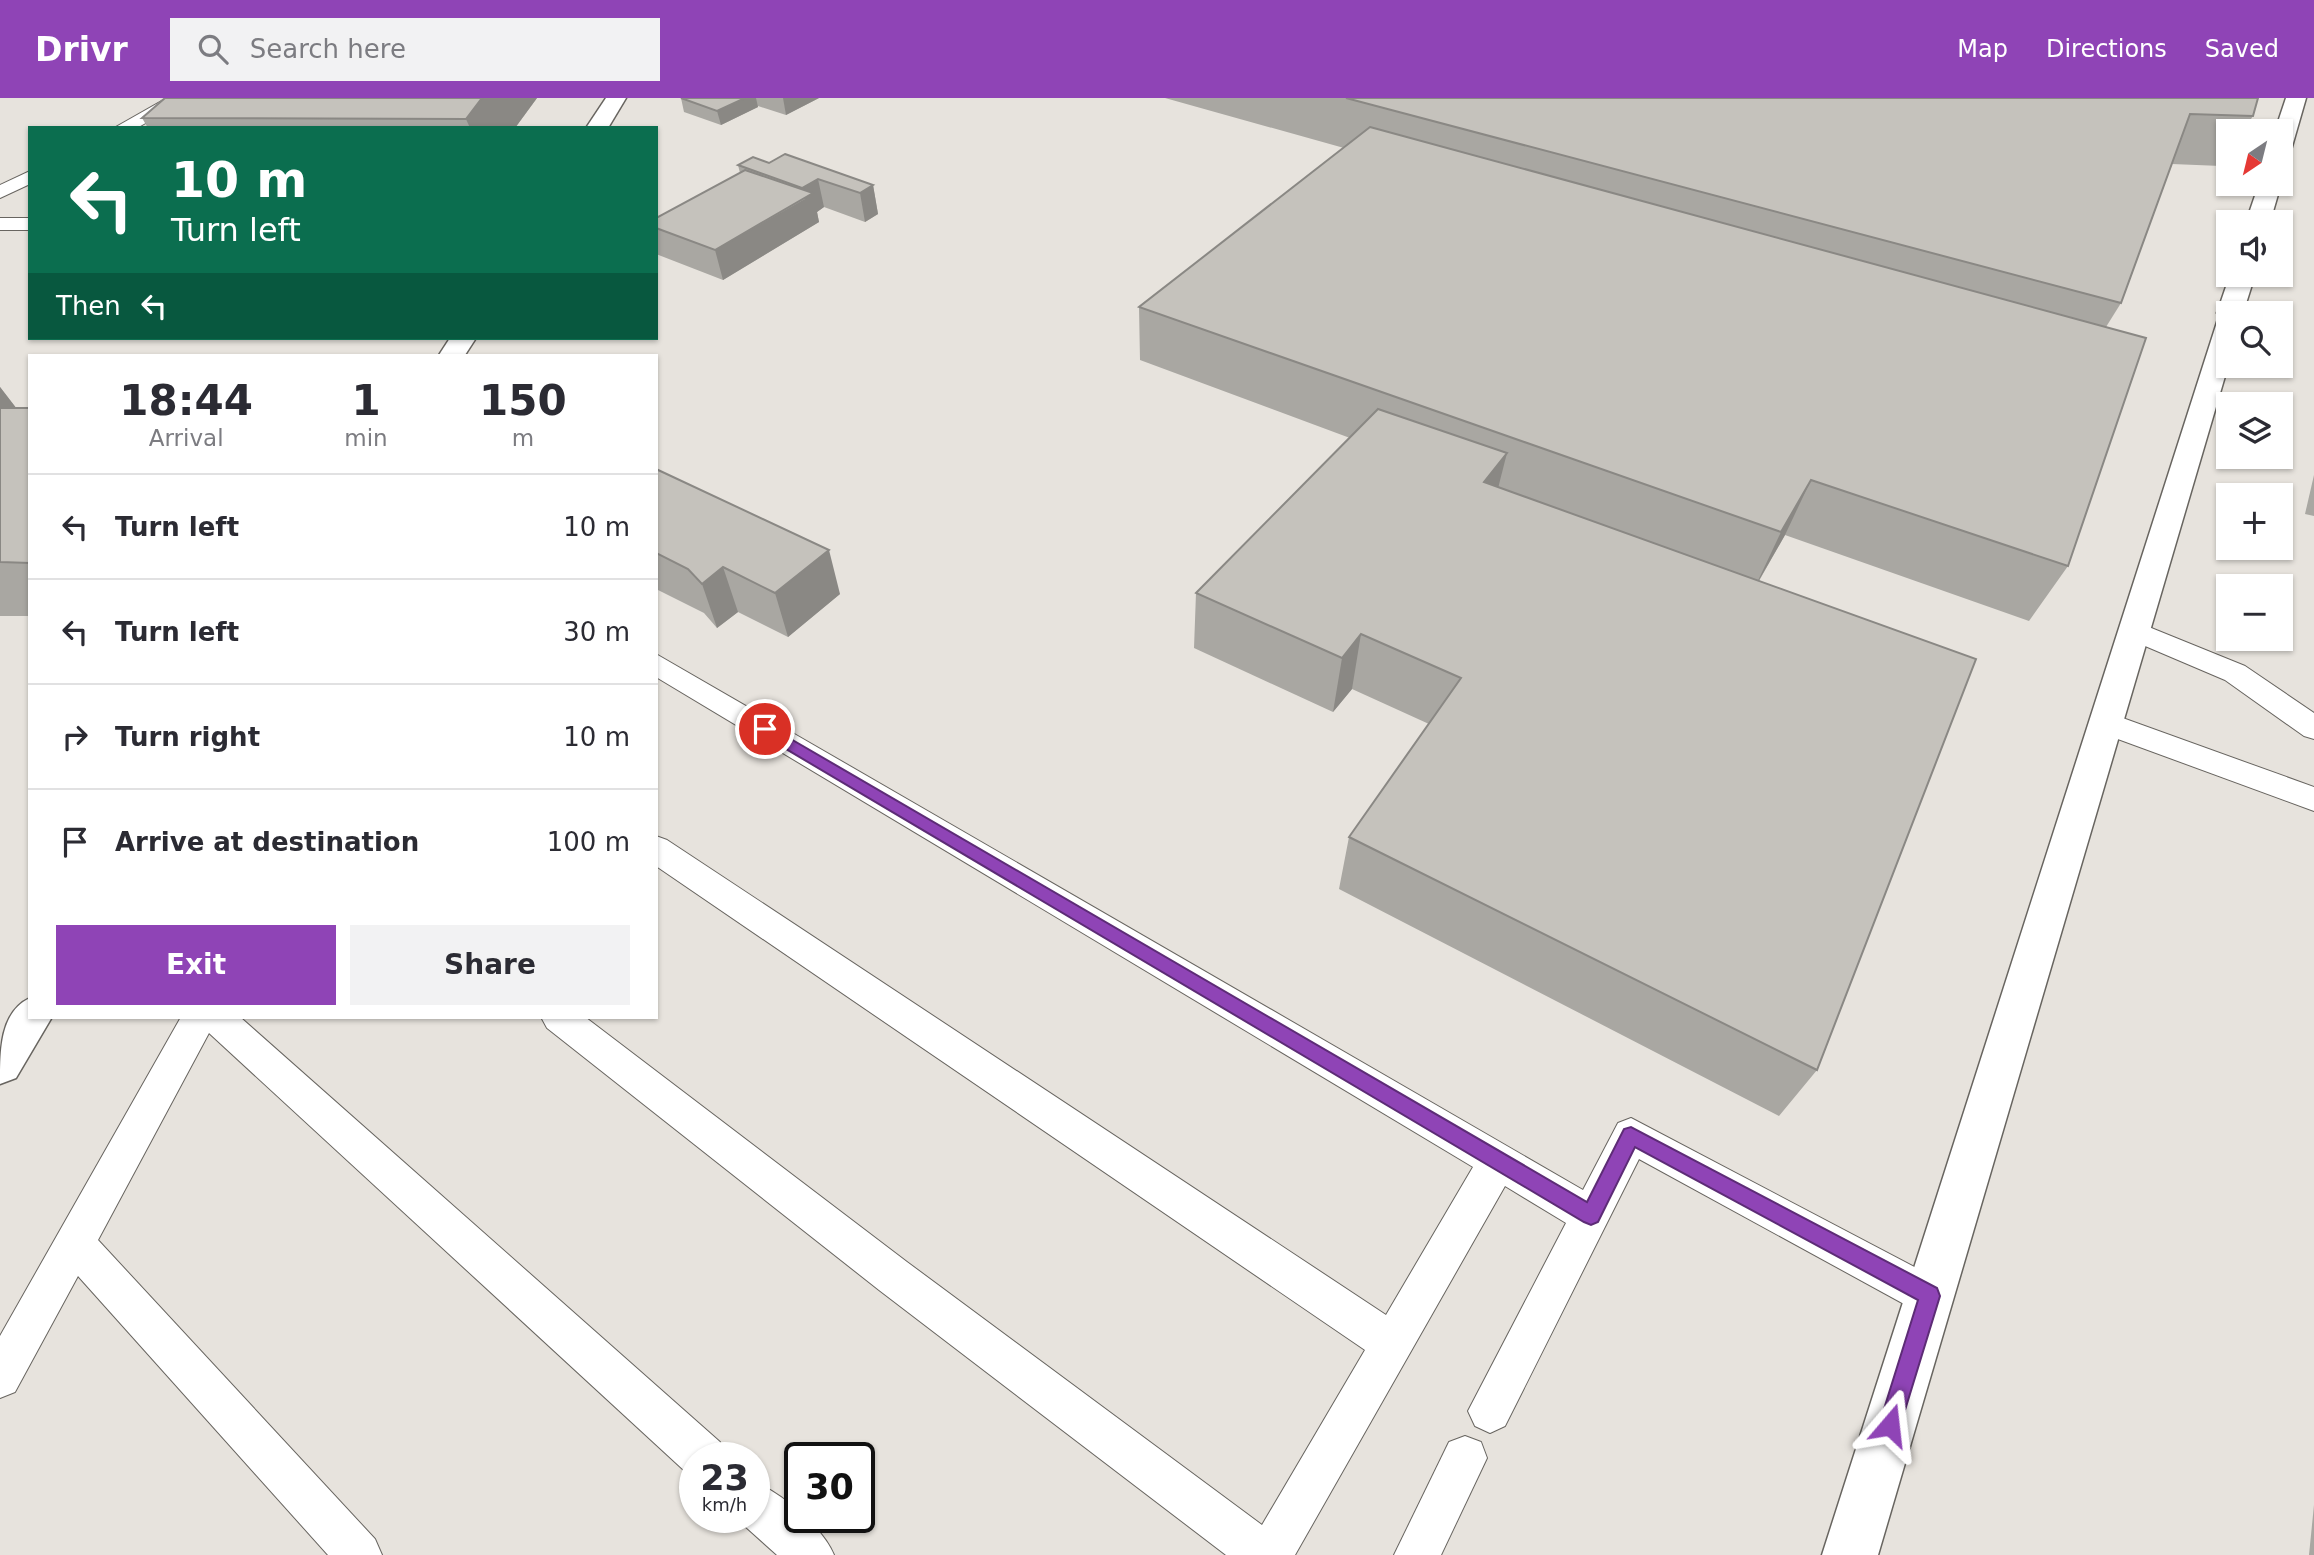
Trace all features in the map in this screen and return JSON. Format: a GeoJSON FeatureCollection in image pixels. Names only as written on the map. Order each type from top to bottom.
{"type":"FeatureCollection","features":[{"type":"Feature","properties":{"kind":"street"},"geometry":{"type":"LineString","coordinates":[[598,126],[616,98]]}},
{"type":"Feature","properties":{"kind":"street"},"geometry":{"type":"LineString","coordinates":[[2290,119],[2296,98]]}},
{"type":"Feature","properties":{"kind":"street"},"geometry":{"type":"LineString","coordinates":[[1850,1555],[2216,361]]}},
{"type":"Feature","properties":{"kind":"street"},"geometry":{"type":"LineString","coordinates":[[0,1064],[29,1019]]}},
{"type":"Feature","properties":{"kind":"lane"},"geometry":{"type":"LineString","coordinates":[[127,126],[180,98]]}},
{"type":"Feature","properties":{"kind":"lane"},"geometry":{"type":"LineString","coordinates":[[166,126],[198,105]]}},
{"type":"Feature","properties":{"kind":"lane"},"geometry":{"type":"LineString","coordinates":[[0,192],[28,178]]}},
{"type":"Feature","properties":{"kind":"lane"},"geometry":{"type":"LineString","coordinates":[[0,224],[28,224]]}},
{"type":"Feature","properties":{"kind":"lane"},"geometry":{"type":"LineString","coordinates":[[2133,630],[2235,673],[2314,728]]}},
{"type":"Feature","properties":{"kind":"lane"},"geometry":{"type":"LineString","coordinates":[[658,665],[1591,1216]]}},
{"type":"Feature","properties":{"kind":"lane"},"geometry":{"type":"LineString","coordinates":[[2106,723],[2314,799]]}},
{"type":"Feature","properties":{"kind":"lane"},"geometry":{"type":"LineString","coordinates":[[658,850],[1392,1343]]}},
{"type":"Feature","properties":{"kind":"lane"},"geometry":{"type":"LineString","coordinates":[[0,1377],[199,1019]]}},
{"type":"Feature","properties":{"kind":"lane"},"geometry":{"type":"LineString","coordinates":[[218,1019],[686,1442]]}},
{"type":"Feature","properties":{"kind":"lane"},"geometry":{"type":"LineString","coordinates":[[562,1019],[892,1276],[1267,1555],[1498,1161]]}},
{"type":"Feature","properties":{"kind":"lane"},"geometry":{"type":"LineString","coordinates":[[1490,1411],[1631,1135],[1929,1296]]}},
{"type":"Feature","properties":{"kind":"lane"},"geometry":{"type":"LineString","coordinates":[[75,1244],[359,1555]]}},
{"type":"Feature","properties":{"kind":"lane"},"geometry":{"type":"LineString","coordinates":[[1416,1555],[1465,1458]]}},
{"type":"Feature","properties":{"kind":"lane"},"geometry":{"type":"LineString","coordinates":[[770,1518],[811,1555]]}},
{"type":"Feature","properties":{"kind":"building"},"geometry":{"type":"Polygon","coordinates":[[[165,98],[482,98],[466,119],[142,118],[165,98]]]}},
{"type":"Feature","properties":{"kind":"building"},"geometry":{"type":"Polygon","coordinates":[[[681,98],[745,98],[717,111],[681,98]]]}},
{"type":"Feature","properties":{"kind":"building"},"geometry":{"type":"Polygon","coordinates":[[[1346,98],[2258,98],[2253,116],[2190,114],[2121,303],[1346,98]]]}},
{"type":"Feature","properties":{"kind":"building"},"geometry":{"type":"Polygon","coordinates":[[[1370,127],[2146,338],[2068,566],[1811,480],[1781,532],[1139,307],[1370,127]]]}},
{"type":"Feature","properties":{"kind":"building"},"geometry":{"type":"Polygon","coordinates":[[[785,154],[873,185],[860,193],[818,179],[802,188],[738,165],[753,157],[769,163],[785,154]]]}},
{"type":"Feature","properties":{"kind":"building"},"geometry":{"type":"Polygon","coordinates":[[[745,170],[813,193],[715,250],[658,229],[658,217],[745,170]]]}},
{"type":"Feature","properties":{"kind":"building"},"geometry":{"type":"Polygon","coordinates":[[[0,408],[28,408],[28,563],[0,562],[0,408]]]}},
{"type":"Feature","properties":{"kind":"building"},"geometry":{"type":"Polygon","coordinates":[[[1378,409],[1507,453],[1484,482],[1976,659],[1817,1070],[1349,837],[1461,678],[1361,634],[1342,658],[1196,593],[1378,409]]]}},
{"type":"Feature","properties":{"kind":"building"},"geometry":{"type":"Polygon","coordinates":[[[658,470],[829,550],[775,593],[723,567],[702,584],[688,569],[658,554],[658,470]]]}},
{"type":"Feature","properties":{"kind":"route"},"geometry":{"type":"LineString","coordinates":[[765,729],[1591,1216],[1631,1135],[1929,1296],[1890,1425]]}}]}
